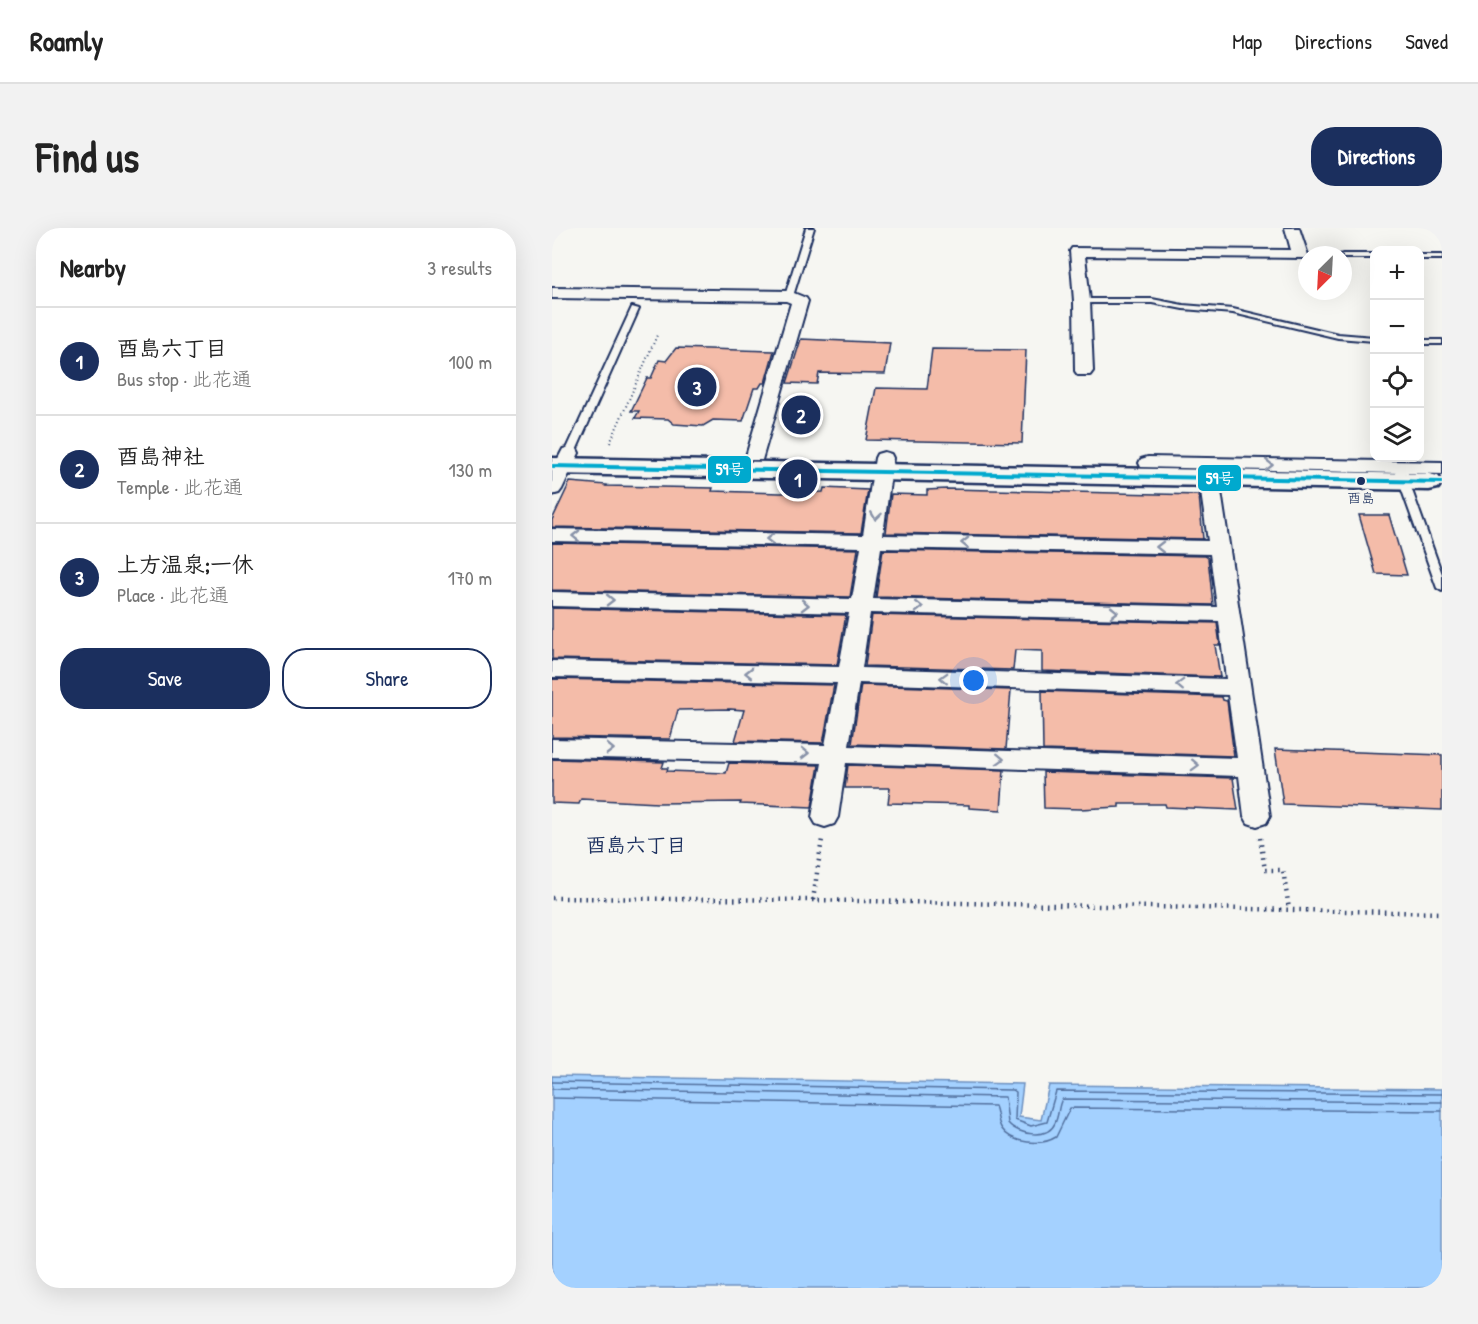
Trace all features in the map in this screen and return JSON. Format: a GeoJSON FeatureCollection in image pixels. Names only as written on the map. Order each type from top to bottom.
{"type":"FeatureCollection","features":[{"type":"Feature","properties":{"kind":"street"},"geometry":{"type":"LineString","coordinates":[[1292,228],[1299,246]]}},
{"type":"Feature","properties":{"kind":"street"},"geometry":{"type":"LineString","coordinates":[[1084,371],[1082,301],[1077,251],[1298,255]]}},
{"type":"Feature","properties":{"kind":"street"},"geometry":{"type":"LineString","coordinates":[[552,293],[789,296],[800,301],[754,456]]}},
{"type":"Feature","properties":{"kind":"street"},"geometry":{"type":"LineString","coordinates":[[558,466],[754,456],[883,466],[1209,478],[1423,476]]}},
{"type":"Feature","properties":{"kind":"street"},"geometry":{"type":"LineString","coordinates":[[558,466],[1148,463],[1423,476]]}},
{"type":"Feature","properties":{"kind":"street"},"geometry":{"type":"LineString","coordinates":[[825,817],[883,466]]}},
{"type":"Feature","properties":{"kind":"street"},"geometry":{"type":"LineString","coordinates":[[1209,478],[1257,816]]}},
{"type":"Feature","properties":{"kind":"street"},"geometry":{"type":"LineString","coordinates":[[552,535],[1219,548]]}},
{"type":"Feature","properties":{"kind":"street"},"geometry":{"type":"LineString","coordinates":[[552,599],[1229,614]]}},
{"type":"Feature","properties":{"kind":"street"},"geometry":{"type":"LineString","coordinates":[[552,669],[1239,687]]}},
{"type":"Feature","properties":{"kind":"street"},"geometry":{"type":"LineString","coordinates":[[552,748],[1250,767]]}},
{"type":"Feature","properties":{"kind":"lane"},"geometry":{"type":"LineString","coordinates":[[789,296],[810,228]]}},
{"type":"Feature","properties":{"kind":"lane"},"geometry":{"type":"LineString","coordinates":[[1352,256],[1370,256]]}},
{"type":"Feature","properties":{"kind":"lane"},"geometry":{"type":"LineString","coordinates":[[1424,257],[1442,257]]}},
{"type":"Feature","properties":{"kind":"lane"},"geometry":{"type":"LineString","coordinates":[[1082,301],[1152,301],[1183,307],[1233,311],[1338,336],[1370,339]]}},
{"type":"Feature","properties":{"kind":"lane"},"geometry":{"type":"LineString","coordinates":[[558,466],[635,309]]}},
{"type":"Feature","properties":{"kind":"lane"},"geometry":{"type":"LineString","coordinates":[[1424,342],[1442,342]]}},
{"type":"Feature","properties":{"kind":"lane"},"geometry":{"type":"LineString","coordinates":[[1423,476],[1442,588]]}},
{"type":"Feature","properties":{"kind":"path"},"geometry":{"type":"LineString","coordinates":[[610,443],[658,333]]}},
{"type":"Feature","properties":{"kind":"path"},"geometry":{"type":"LineString","coordinates":[[1257,816],[1265,870],[1282,870],[1289,909]]}},
{"type":"Feature","properties":{"kind":"path"},"geometry":{"type":"LineString","coordinates":[[813,900],[825,817]]}},
{"type":"Feature","properties":{"kind":"path"},"geometry":{"type":"LineString","coordinates":[[552,898],[813,900],[1442,913]]}},
{"type":"Feature","properties":{"kind":"water"},"geometry":{"type":"Polygon","coordinates":[[[552,1076],[1023,1084],[1019,1117],[1041,1120],[1049,1085],[1442,1089],[1442,1288],[552,1288],[552,1076]]]}},
{"type":"Feature","properties":{"kind":"building"},"geometry":{"type":"Polygon","coordinates":[[[801,339],[890,343],[885,374],[819,373],[817,384],[787,383],[801,339]]]}},
{"type":"Feature","properties":{"kind":"building"},"geometry":{"type":"Polygon","coordinates":[[[676,348],[774,351],[765,383],[762,383],[759,388],[754,388],[743,421],[713,420],[703,426],[674,424],[668,419],[635,418],[639,411],[631,411],[647,378],[651,378],[659,360],[666,361],[676,348]]]}},
{"type":"Feature","properties":{"kind":"building"},"geometry":{"type":"Polygon","coordinates":[[[932,349],[1026,350],[1022,443],[866,440],[876,388],[927,389],[932,349]]]}},
{"type":"Feature","properties":{"kind":"building"},"geometry":{"type":"Polygon","coordinates":[[[570,482],[606,486],[713,488],[712,491],[780,493],[823,492],[824,488],[868,490],[861,533],[552,527],[552,520],[570,482]]]}},
{"type":"Feature","properties":{"kind":"building"},"geometry":{"type":"Polygon","coordinates":[[[927,490],[1199,495],[1203,539],[886,533],[891,494],[927,495],[927,490]]]}},
{"type":"Feature","properties":{"kind":"building"},"geometry":{"type":"Polygon","coordinates":[[[1359,515],[1389,515],[1407,575],[1376,574],[1359,515]]]}},
{"type":"Feature","properties":{"kind":"building"},"geometry":{"type":"Polygon","coordinates":[[[552,543],[858,549],[850,597],[552,590],[552,543]]]}},
{"type":"Feature","properties":{"kind":"building"},"geometry":{"type":"Polygon","coordinates":[[[883,550],[1205,556],[1208,558],[1213,605],[876,597],[883,550]]]}},
{"type":"Feature","properties":{"kind":"building"},"geometry":{"type":"Polygon","coordinates":[[[552,608],[846,615],[837,665],[552,659],[552,608]]]}},
{"type":"Feature","properties":{"kind":"building"},"geometry":{"type":"Polygon","coordinates":[[[872,615],[1217,623],[1220,645],[1215,645],[1220,677],[1042,671],[1042,651],[1015,650],[1013,670],[865,666],[872,615]]]}},
{"type":"Feature","properties":{"kind":"building"},"geometry":{"type":"Polygon","coordinates":[[[552,679],[834,685],[823,743],[735,741],[744,710],[730,709],[678,710],[670,739],[552,737],[552,679]]]}},
{"type":"Feature","properties":{"kind":"building"},"geometry":{"type":"Polygon","coordinates":[[[861,685],[1011,690],[1006,749],[852,744],[861,685]]]}},
{"type":"Feature","properties":{"kind":"building"},"geometry":{"type":"Polygon","coordinates":[[[1042,691],[1222,697],[1227,701],[1234,756],[1043,750],[1042,691]]]}},
{"type":"Feature","properties":{"kind":"building"},"geometry":{"type":"Polygon","coordinates":[[[1275,749],[1442,755],[1442,810],[1283,804],[1275,749]]]}},
{"type":"Feature","properties":{"kind":"building"},"geometry":{"type":"Polygon","coordinates":[[[552,759],[664,762],[662,768],[668,768],[667,771],[726,773],[729,763],[819,765],[812,807],[740,804],[741,802],[658,803],[581,799],[579,804],[552,803],[552,759]]]}},
{"type":"Feature","properties":{"kind":"building"},"geometry":{"type":"Polygon","coordinates":[[[848,765],[1004,770],[1001,810],[969,808],[969,805],[888,803],[890,788],[845,788],[848,765]]]}},
{"type":"Feature","properties":{"kind":"building"},"geometry":{"type":"Polygon","coordinates":[[[1043,772],[1233,778],[1238,810],[1166,807],[1165,804],[1119,804],[1119,807],[1080,809],[1044,808],[1043,772]]]}},
{"type":"Feature","properties":{"kind":"transit line","name":"59号"},"geometry":{"type":"LineString","coordinates":[[552,466],[1442,482]]}},
{"type":"Feature","properties":{"kind":"place","name":"上方温泉;一休"},"geometry":{"type":"Point","coordinates":[697,387]}},
{"type":"Feature","properties":{"kind":"place","name":"酉島神社"},"geometry":{"type":"Point","coordinates":[801,415]}},
{"type":"Feature","properties":{"kind":"place","name":"酉島六丁目"},"geometry":{"type":"Point","coordinates":[798,479]}},
{"type":"Feature","properties":{"kind":"place","name":"酉島"},"geometry":{"type":"Point","coordinates":[1361,481]}},
{"type":"Feature","properties":{"kind":"district","name":"酉島六丁目"},"geometry":{"type":"Point","coordinates":[636,845]}}]}
